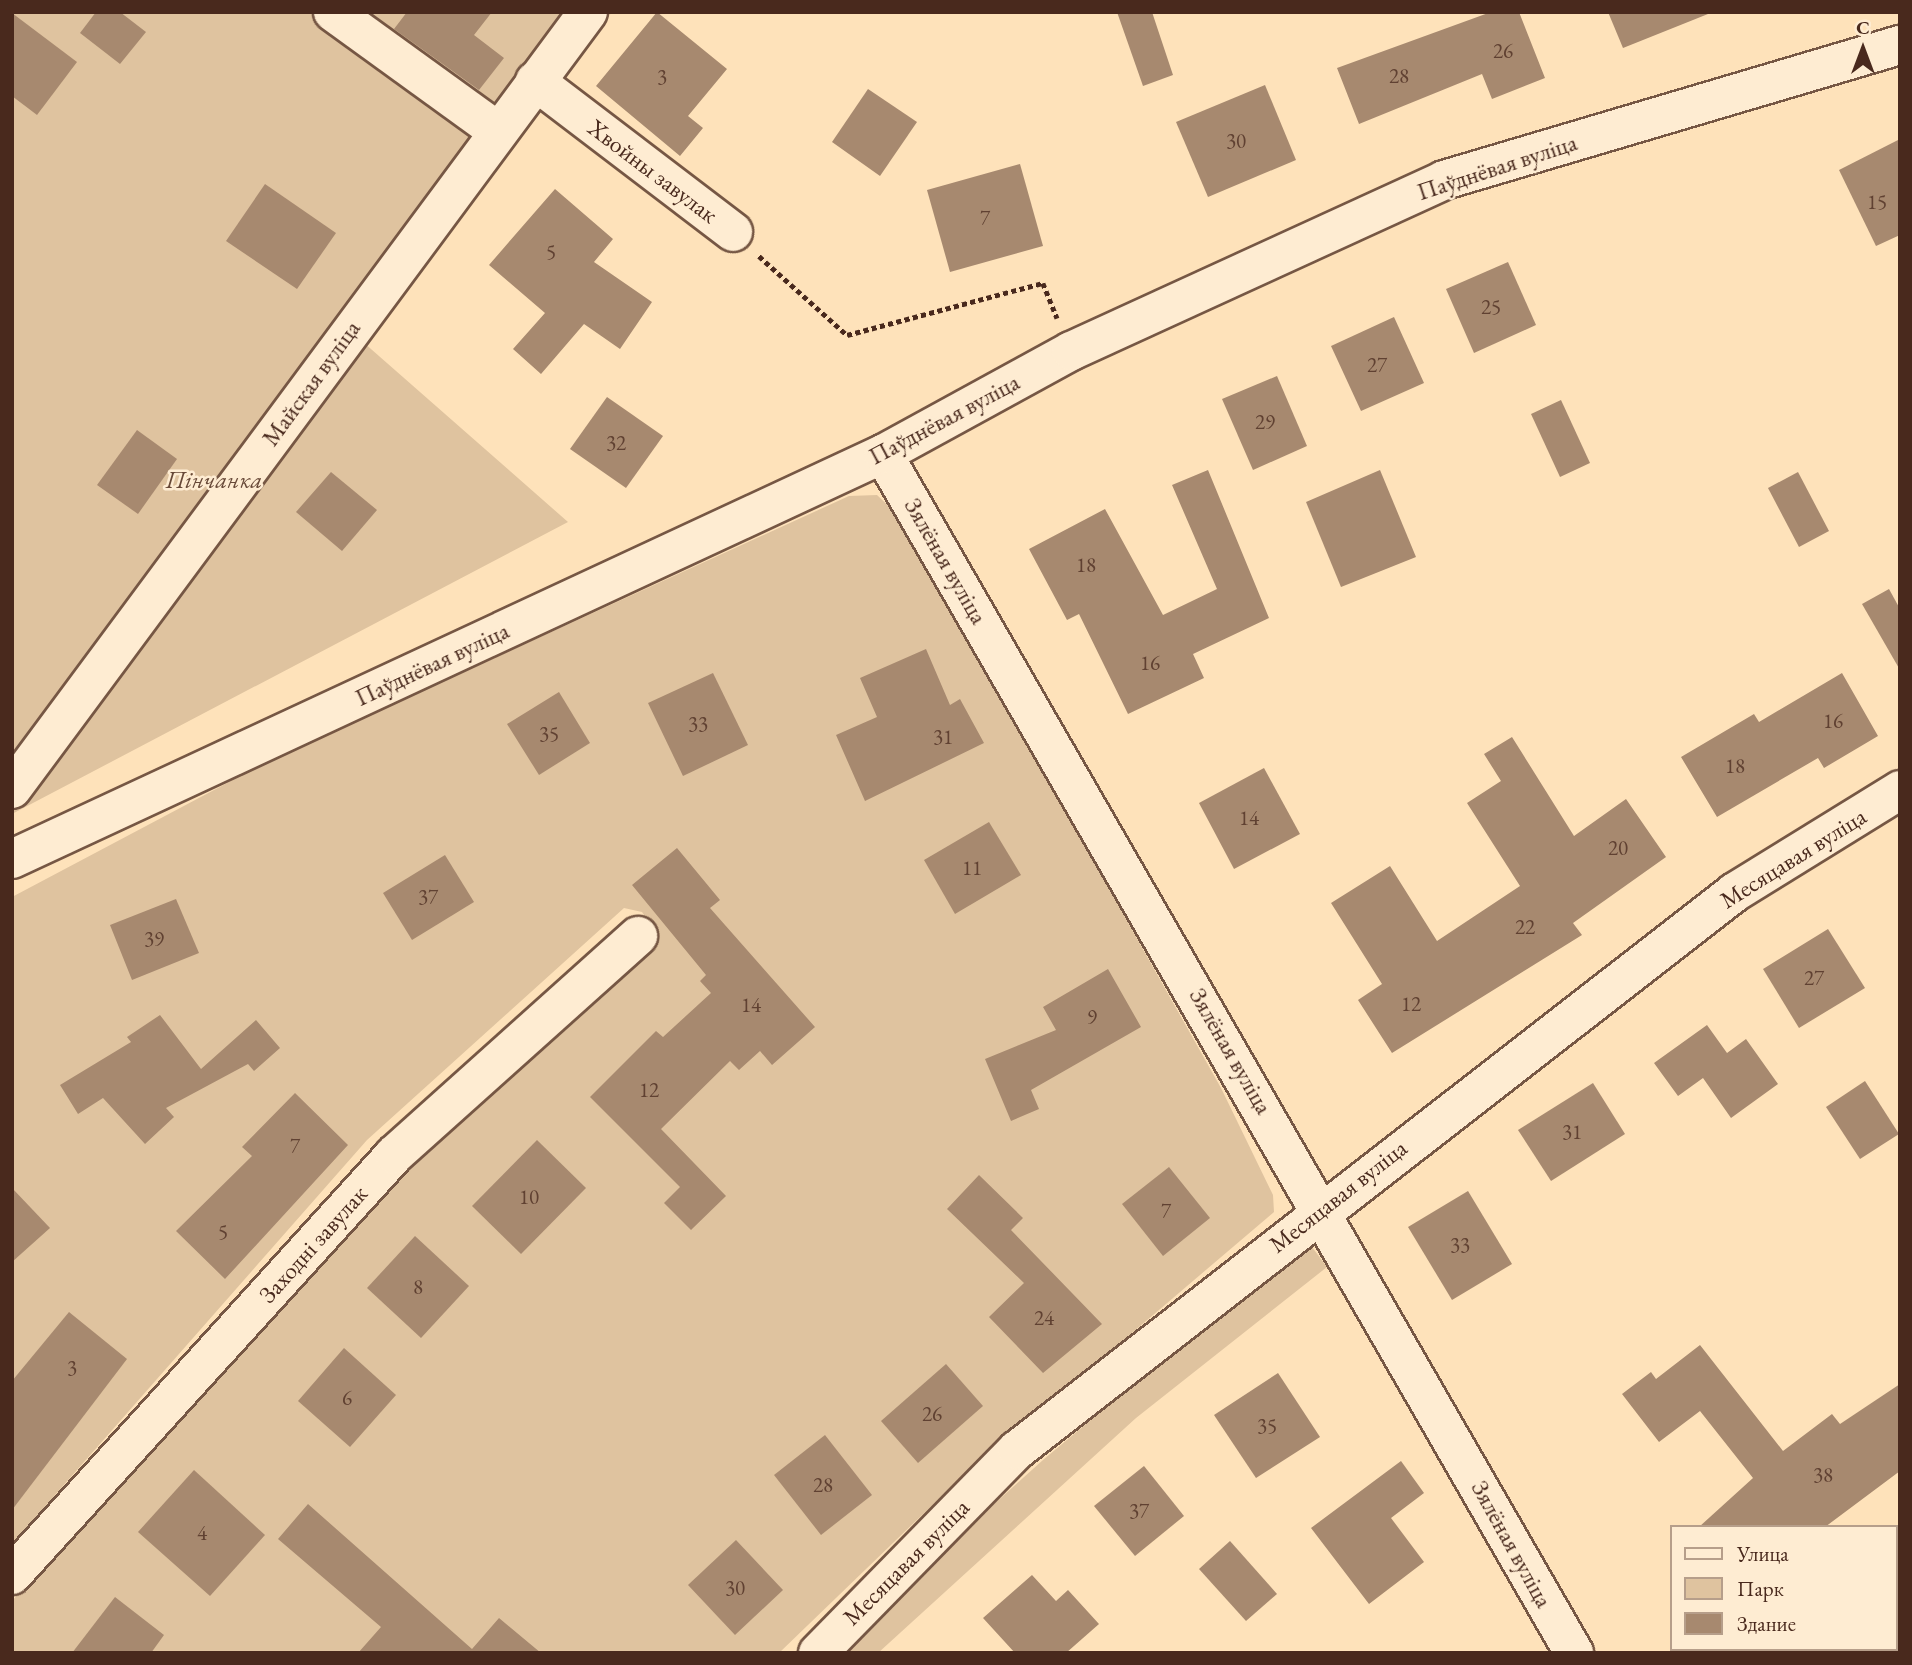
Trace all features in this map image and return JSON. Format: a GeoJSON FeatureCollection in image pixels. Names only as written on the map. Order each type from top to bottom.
{"type":"FeatureCollection","features":[{"type":"Feature","properties":{"kind":"street"},"geometry":{"type":"LineString","coordinates":[[333,12],[496,130]]}},
{"type":"Feature","properties":{"kind":"street","name":"Майская вуліца"},"geometry":{"type":"LineString","coordinates":[[12,789],[496,130],[588,12]]}},
{"type":"Feature","properties":{"kind":"street","name":"Паўднёвая вуліца"},"geometry":{"type":"LineString","coordinates":[[12,859],[883,454],[1071,351],[1444,180],[1900,45]]}},
{"type":"Feature","properties":{"kind":"street","name":"Хвойны завулак"},"geometry":{"type":"LineString","coordinates":[[535,81],[733,232]]}},
{"type":"Feature","properties":{"kind":"street","name":"Зялёная вуліца"},"geometry":{"type":"LineString","coordinates":[[883,454],[1322,1208],[1574,1653]]}},
{"type":"Feature","properties":{"kind":"street","name":"Месяцавая вуліца"},"geometry":{"type":"LineString","coordinates":[[818,1653],[1017,1450],[1322,1208],[1735,892],[1900,790]]}},
{"type":"Feature","properties":{"kind":"street","name":"Заходні завулак"},"geometry":{"type":"LineString","coordinates":[[12,1575],[394,1155],[638,936]]}},
{"type":"Feature","properties":{"kind":"path"},"geometry":{"type":"LineString","coordinates":[[733,232],[847,335],[1043,283],[1071,351]]}},
{"type":"Feature","properties":{"kind":"green space","name":"Пінчанка"},"geometry":{"type":"Polygon","coordinates":[[[12,12],[612,12],[363,342],[568,522],[12,814],[12,12]]]}},
{"type":"Feature","properties":{"kind":"green space"},"geometry":{"type":"Polygon","coordinates":[[[877,495],[900,517],[1221,1088],[1273,1195],[1274,1212],[951,1487],[779,1653],[12,1653],[12,1601],[173,1418],[406,1168],[654,949],[653,928],[642,912],[624,908],[367,1140],[12,1544],[12,897],[267,762],[849,496],[877,495]]]}},
{"type":"Feature","properties":{"kind":"green space"},"geometry":{"type":"Polygon","coordinates":[[[1298,1246],[1312,1247],[1327,1267],[1136,1418],[878,1653],[844,1653],[934,1558],[1043,1460],[1298,1246]]]}},
{"type":"Feature","properties":{"kind":"building"},"geometry":{"type":"Polygon","coordinates":[[[96,12],[120,12],[146,32],[120,64],[80,33],[96,12]]]}},
{"type":"Feature","properties":{"kind":"building"},"geometry":{"type":"Polygon","coordinates":[[[407,12],[492,12],[474,35],[504,58],[479,90],[394,29],[407,12]]]}},
{"type":"Feature","properties":{"kind":"building"},"geometry":{"type":"Polygon","coordinates":[[[657,12],[727,69],[688,116],[703,128],[680,156],[596,86],[657,12]]]}},
{"type":"Feature","properties":{"kind":"building"},"geometry":{"type":"Polygon","coordinates":[[[1117,12],[1152,12],[1173,75],[1143,86],[1117,12]]]}},
{"type":"Feature","properties":{"kind":"building"},"geometry":{"type":"Polygon","coordinates":[[[1491,12],[1519,12],[1545,78],[1492,99],[1482,74],[1359,124],[1337,68],[1491,12]]]}},
{"type":"Feature","properties":{"kind":"building"},"geometry":{"type":"Polygon","coordinates":[[[1608,12],[1707,12],[1708,14],[1623,48],[1608,12]]]}},
{"type":"Feature","properties":{"kind":"building"},"geometry":{"type":"Polygon","coordinates":[[[12,13],[77,62],[37,115],[12,96],[12,13]]]}},
{"type":"Feature","properties":{"kind":"building"},"geometry":{"type":"Polygon","coordinates":[[[1265,85],[1296,160],[1208,197],[1176,122],[1265,85]]]}},
{"type":"Feature","properties":{"kind":"building"},"geometry":{"type":"Polygon","coordinates":[[[868,89],[917,122],[880,176],[832,142],[868,89]]]}},
{"type":"Feature","properties":{"kind":"building"},"geometry":{"type":"Polygon","coordinates":[[[1900,139],[1900,235],[1876,246],[1839,170],[1900,139]]]}},
{"type":"Feature","properties":{"kind":"building"},"geometry":{"type":"Polygon","coordinates":[[[1020,164],[1043,246],[950,272],[927,190],[1020,164]]]}},
{"type":"Feature","properties":{"kind":"building"},"geometry":{"type":"Polygon","coordinates":[[[265,184],[336,233],[297,289],[226,241],[265,184]]]}},
{"type":"Feature","properties":{"kind":"building"},"geometry":{"type":"Polygon","coordinates":[[[555,189],[613,239],[594,262],[652,302],[620,349],[584,324],[541,374],[513,349],[545,313],[489,265],[555,189]]]}},
{"type":"Feature","properties":{"kind":"building"},"geometry":{"type":"Polygon","coordinates":[[[1508,262],[1536,325],[1474,353],[1446,289],[1508,262]]]}},
{"type":"Feature","properties":{"kind":"building"},"geometry":{"type":"Polygon","coordinates":[[[1394,317],[1424,383],[1361,411],[1331,346],[1394,317]]]}},
{"type":"Feature","properties":{"kind":"building"},"geometry":{"type":"Polygon","coordinates":[[[1277,376],[1307,446],[1253,470],[1222,399],[1277,376]]]}},
{"type":"Feature","properties":{"kind":"building"},"geometry":{"type":"Polygon","coordinates":[[[607,397],[663,436],[626,488],[570,449],[607,397]]]}},
{"type":"Feature","properties":{"kind":"building"},"geometry":{"type":"Polygon","coordinates":[[[1561,400],[1590,463],[1560,477],[1531,414],[1561,400]]]}},
{"type":"Feature","properties":{"kind":"building"},"geometry":{"type":"Polygon","coordinates":[[[137,430],[177,459],[138,514],[97,485],[137,430]]]}},
{"type":"Feature","properties":{"kind":"building"},"geometry":{"type":"Polygon","coordinates":[[[1208,470],[1269,618],[1193,654],[1204,678],[1128,714],[1079,614],[1067,620],[1029,549],[1105,509],[1163,615],[1217,589],[1172,485],[1208,470]]]}},
{"type":"Feature","properties":{"kind":"building"},"geometry":{"type":"Polygon","coordinates":[[[1380,470],[1416,557],[1341,587],[1306,502],[1380,470]]]}},
{"type":"Feature","properties":{"kind":"building"},"geometry":{"type":"Polygon","coordinates":[[[331,472],[377,510],[342,551],[296,512],[331,472]]]}},
{"type":"Feature","properties":{"kind":"building"},"geometry":{"type":"Polygon","coordinates":[[[1798,472],[1829,531],[1799,547],[1768,488],[1798,472]]]}},
{"type":"Feature","properties":{"kind":"building"},"geometry":{"type":"Polygon","coordinates":[[[1889,589],[1900,609],[1900,670],[1862,604],[1889,589]]]}},
{"type":"Feature","properties":{"kind":"building"},"geometry":{"type":"Polygon","coordinates":[[[926,649],[950,705],[960,699],[984,743],[865,801],[836,735],[877,717],[860,678],[926,649]]]}},
{"type":"Feature","properties":{"kind":"building"},"geometry":{"type":"Polygon","coordinates":[[[713,673],[748,745],[683,776],[648,703],[713,673]]]}},
{"type":"Feature","properties":{"kind":"building"},"geometry":{"type":"Polygon","coordinates":[[[1842,673],[1878,736],[1824,768],[1818,758],[1717,817],[1681,757],[1754,714],[1759,722],[1842,673]]]}},
{"type":"Feature","properties":{"kind":"building"},"geometry":{"type":"Polygon","coordinates":[[[559,692],[590,743],[539,775],[507,724],[559,692]]]}},
{"type":"Feature","properties":{"kind":"building"},"geometry":{"type":"Polygon","coordinates":[[[1512,737],[1574,836],[1626,799],[1666,857],[1573,923],[1582,935],[1392,1053],[1358,1000],[1382,984],[1331,903],[1390,866],[1437,941],[1520,886],[1467,803],[1501,781],[1484,754],[1512,737]]]}},
{"type":"Feature","properties":{"kind":"building"},"geometry":{"type":"Polygon","coordinates":[[[1264,768],[1300,834],[1234,869],[1199,803],[1264,768]]]}},
{"type":"Feature","properties":{"kind":"building"},"geometry":{"type":"Polygon","coordinates":[[[989,822],[1021,875],[955,914],[924,860],[989,822]]]}},
{"type":"Feature","properties":{"kind":"building"},"geometry":{"type":"Polygon","coordinates":[[[677,848],[720,900],[710,908],[815,1027],[772,1065],[760,1051],[739,1070],[730,1061],[661,1129],[726,1196],[691,1230],[664,1203],[680,1187],[590,1097],[656,1031],[663,1037],[711,993],[700,981],[706,975],[632,885],[677,848]]]}},
{"type":"Feature","properties":{"kind":"building"},"geometry":{"type":"Polygon","coordinates":[[[445,855],[474,902],[412,940],[383,893],[445,855]]]}},
{"type":"Feature","properties":{"kind":"building"},"geometry":{"type":"Polygon","coordinates":[[[176,899],[199,953],[132,980],[110,925],[176,899]]]}},
{"type":"Feature","properties":{"kind":"building"},"geometry":{"type":"Polygon","coordinates":[[[1828,929],[1865,988],[1799,1028],[1763,969],[1828,929]]]}},
{"type":"Feature","properties":{"kind":"building"},"geometry":{"type":"Polygon","coordinates":[[[1108,969],[1141,1027],[1031,1090],[1039,1109],[1011,1121],[985,1059],[1056,1030],[1043,1007],[1108,969]]]}},
{"type":"Feature","properties":{"kind":"building"},"geometry":{"type":"Polygon","coordinates":[[[160,1015],[201,1069],[256,1020],[280,1048],[254,1071],[248,1064],[166,1108],[174,1117],[145,1144],[103,1098],[78,1114],[60,1085],[131,1042],[127,1037],[160,1015]]]}},
{"type":"Feature","properties":{"kind":"building"},"geometry":{"type":"Polygon","coordinates":[[[1707,1025],[1727,1053],[1746,1039],[1778,1084],[1731,1118],[1703,1078],[1678,1096],[1654,1063],[1707,1025]]]}},
{"type":"Feature","properties":{"kind":"building"},"geometry":{"type":"Polygon","coordinates":[[[1865,1081],[1899,1134],[1860,1159],[1826,1107],[1865,1081]]]}},
{"type":"Feature","properties":{"kind":"building"},"geometry":{"type":"Polygon","coordinates":[[[1593,1083],[1625,1134],[1551,1181],[1518,1130],[1593,1083]]]}},
{"type":"Feature","properties":{"kind":"building"},"geometry":{"type":"Polygon","coordinates":[[[295,1093],[348,1145],[225,1279],[176,1231],[252,1156],[242,1147],[295,1093]]]}},
{"type":"Feature","properties":{"kind":"building"},"geometry":{"type":"Polygon","coordinates":[[[537,1140],[586,1188],[521,1254],[472,1206],[537,1140]]]}},
{"type":"Feature","properties":{"kind":"building"},"geometry":{"type":"Polygon","coordinates":[[[1169,1167],[1210,1218],[1163,1256],[1122,1204],[1169,1167]]]}},
{"type":"Feature","properties":{"kind":"building"},"geometry":{"type":"Polygon","coordinates":[[[979,1175],[1023,1218],[1011,1230],[1102,1324],[1043,1373],[989,1317],[1024,1283],[947,1209],[979,1175]]]}},
{"type":"Feature","properties":{"kind":"building"},"geometry":{"type":"Polygon","coordinates":[[[12,1188],[50,1228],[12,1262],[12,1188]]]}},
{"type":"Feature","properties":{"kind":"building"},"geometry":{"type":"Polygon","coordinates":[[[1468,1191],[1512,1264],[1452,1300],[1408,1227],[1468,1191]]]}},
{"type":"Feature","properties":{"kind":"building"},"geometry":{"type":"Polygon","coordinates":[[[415,1236],[469,1286],[421,1338],[367,1288],[415,1236]]]}},
{"type":"Feature","properties":{"kind":"building"},"geometry":{"type":"Polygon","coordinates":[[[69,1312],[127,1359],[12,1510],[12,1381],[69,1312]]]}},
{"type":"Feature","properties":{"kind":"building"},"geometry":{"type":"Polygon","coordinates":[[[1700,1345],[1783,1451],[1832,1414],[1840,1424],[1900,1384],[1900,1471],[1828,1525],[1701,1525],[1753,1478],[1700,1411],[1659,1442],[1622,1394],[1651,1372],[1656,1379],[1700,1345]]]}},
{"type":"Feature","properties":{"kind":"building"},"geometry":{"type":"Polygon","coordinates":[[[344,1348],[396,1395],[350,1447],[298,1401],[344,1348]]]}},
{"type":"Feature","properties":{"kind":"building"},"geometry":{"type":"Polygon","coordinates":[[[946,1364],[983,1406],[918,1463],[881,1421],[946,1364]]]}},
{"type":"Feature","properties":{"kind":"building"},"geometry":{"type":"Polygon","coordinates":[[[1278,1373],[1320,1437],[1256,1478],[1214,1415],[1278,1373]]]}},
{"type":"Feature","properties":{"kind":"building"},"geometry":{"type":"Polygon","coordinates":[[[825,1435],[872,1495],[821,1535],[774,1475],[825,1435]]]}},
{"type":"Feature","properties":{"kind":"building"},"geometry":{"type":"Polygon","coordinates":[[[1401,1461],[1424,1493],[1391,1518],[1424,1562],[1369,1604],[1311,1528],[1401,1461]]]}},
{"type":"Feature","properties":{"kind":"building"},"geometry":{"type":"Polygon","coordinates":[[[1144,1466],[1184,1516],[1135,1556],[1094,1506],[1144,1466]]]}},
{"type":"Feature","properties":{"kind":"building"},"geometry":{"type":"Polygon","coordinates":[[[194,1470],[265,1535],[210,1596],[138,1532],[194,1470]]]}},
{"type":"Feature","properties":{"kind":"building"},"geometry":{"type":"Polygon","coordinates":[[[308,1504],[472,1649],[499,1618],[541,1653],[358,1653],[381,1627],[278,1539],[308,1504]]]}},
{"type":"Feature","properties":{"kind":"building"},"geometry":{"type":"Polygon","coordinates":[[[736,1540],[783,1590],[735,1635],[688,1585],[736,1540]]]}},
{"type":"Feature","properties":{"kind":"building"},"geometry":{"type":"Polygon","coordinates":[[[1230,1541],[1277,1594],[1246,1621],[1199,1569],[1230,1541]]]}},
{"type":"Feature","properties":{"kind":"building"},"geometry":{"type":"Polygon","coordinates":[[[1032,1575],[1056,1601],[1068,1590],[1099,1624],[1066,1653],[1015,1653],[983,1618],[1032,1575]]]}},
{"type":"Feature","properties":{"kind":"building"},"geometry":{"type":"Polygon","coordinates":[[[115,1597],[164,1635],[151,1653],[72,1653],[115,1597]]]}}]}
